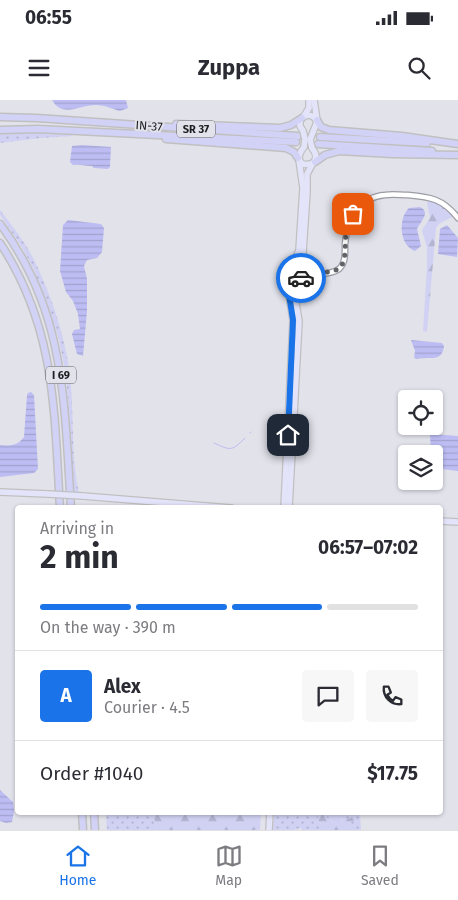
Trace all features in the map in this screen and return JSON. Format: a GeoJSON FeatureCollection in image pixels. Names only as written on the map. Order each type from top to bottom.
{"type":"FeatureCollection","features":[{"type":"Feature","properties":{"kind":"highway","name":"IN-37"},"geometry":{"type":"LineString","coordinates":[[0,117],[299,136]]}},
{"type":"Feature","properties":{"kind":"highway"},"geometry":{"type":"LineString","coordinates":[[100,122],[125,121],[280,128],[292,125],[302,117]]}},
{"type":"Feature","properties":{"kind":"highway"},"geometry":{"type":"LineString","coordinates":[[317,120],[321,127],[329,130],[402,136],[458,144]]}},
{"type":"Feature","properties":{"kind":"highway","name":"IN-37"},"geometry":{"type":"LineString","coordinates":[[0,130],[25,128],[116,133],[299,136]]}},
{"type":"Feature","properties":{"kind":"highway"},"geometry":{"type":"LineString","coordinates":[[116,133],[208,143],[283,148],[292,150],[299,159]]}},
{"type":"Feature","properties":{"kind":"highway"},"geometry":{"type":"LineString","coordinates":[[317,143],[458,144]]}},
{"type":"Feature","properties":{"kind":"highway"},"geometry":{"type":"LineString","coordinates":[[317,143],[458,154]]}},
{"type":"Feature","properties":{"kind":"highway"},"geometry":{"type":"LineString","coordinates":[[314,162],[339,151],[392,154],[458,154]]}},
{"type":"Feature","properties":{"kind":"highway","name":"I 69"},"geometry":{"type":"LineString","coordinates":[[0,224],[30,273],[43,304],[53,336],[62,379],[71,505]]}},
{"type":"Feature","properties":{"kind":"highway","name":"I 69"},"geometry":{"type":"LineString","coordinates":[[0,245],[12,262],[28,295],[37,318],[46,354],[52,394],[60,505]]}},
{"type":"Feature","properties":{"kind":"highway"},"geometry":{"type":"LineString","coordinates":[[82,815],[83,830]]}},
{"type":"Feature","properties":{"kind":"highway"},"geometry":{"type":"LineString","coordinates":[[94,815],[95,830]]}},
{"type":"Feature","properties":{"kind":"main road"},"geometry":{"type":"LineString","coordinates":[[284,505],[293,320],[285,268],[296,257],[299,250],[303,191],[299,154],[304,147],[306,139],[299,136],[302,117],[309,109],[309,100]]}},
{"type":"Feature","properties":{"kind":"main road"},"geometry":{"type":"LineString","coordinates":[[289,505],[299,321],[294,292],[301,278],[303,268],[307,174],[316,155],[317,143],[310,140],[317,125],[314,100]]}},
{"type":"Feature","properties":{"kind":"main road"},"geometry":{"type":"LineString","coordinates":[[302,117],[311,116],[317,120]]}},
{"type":"Feature","properties":{"kind":"main road"},"geometry":{"type":"LineString","coordinates":[[299,159],[305,164],[314,162]]}},
{"type":"Feature","properties":{"kind":"main road"},"geometry":{"type":"LineString","coordinates":[[290,263],[296,262],[303,268]]}},
{"type":"Feature","properties":{"kind":"main road"},"geometry":{"type":"LineString","coordinates":[[286,276],[292,281],[301,278]]}},
{"type":"Feature","properties":{"kind":"main road"},"geometry":{"type":"LineString","coordinates":[[0,492],[194,505]]}},
{"type":"Feature","properties":{"kind":"main road"},"geometry":{"type":"LineString","coordinates":[[443,521],[458,522]]}},
{"type":"Feature","properties":{"kind":"main road"},"geometry":{"type":"LineString","coordinates":[[269,830],[270,815]]}},
{"type":"Feature","properties":{"kind":"street"},"geometry":{"type":"LineString","coordinates":[[301,278],[337,271],[345,257],[346,230],[353,214],[362,204],[376,197],[392,195],[434,198],[447,206],[458,218]]}},
{"type":"Feature","properties":{"kind":"street"},"geometry":{"type":"LineString","coordinates":[[303,268],[310,272],[327,273]]}},
{"type":"Feature","properties":{"kind":"green space"},"geometry":{"type":"Polygon","coordinates":[[[0,133],[67,134],[73,136],[0,143],[0,133]]]}},
{"type":"Feature","properties":{"kind":"green space"},"geometry":{"type":"Polygon","coordinates":[[[429,199],[443,205],[454,216],[439,224],[436,228],[427,332],[423,331],[427,248],[422,230],[430,218],[427,203],[429,199]]]}},
{"type":"Feature","properties":{"kind":"green space"},"geometry":{"type":"Polygon","coordinates":[[[0,210],[20,236],[32,257],[47,289],[60,328],[67,355],[71,384],[74,462],[79,494],[74,493],[66,374],[58,336],[34,270],[21,246],[0,215],[0,210]]]}},
{"type":"Feature","properties":{"kind":"green space"},"geometry":{"type":"Polygon","coordinates":[[[106,815],[153,815],[156,824],[155,830],[107,830],[106,815]]]}},
{"type":"Feature","properties":{"kind":"green space"},"geometry":{"type":"Polygon","coordinates":[[[153,815],[261,815],[260,830],[155,830],[156,824],[153,815]]]}},
{"type":"Feature","properties":{"kind":"green space"},"geometry":{"type":"Polygon","coordinates":[[[274,815],[360,815],[361,830],[349,830],[348,826],[351,819],[343,821],[342,818],[330,820],[317,819],[325,830],[302,830],[301,828],[273,830],[274,815]]]}},
{"type":"Feature","properties":{"kind":"green space"},"geometry":{"type":"Polygon","coordinates":[[[319,815],[324,815],[330,820],[332,816],[338,815],[343,821],[356,817],[355,820],[349,823],[349,830],[325,830],[317,819],[319,815]]]}},
{"type":"Feature","properties":{"kind":"shaded area"},"geometry":{"type":"Polygon","coordinates":[[[52,100],[126,100],[128,108],[120,111],[106,106],[91,105],[67,110],[56,106],[52,100]]]}},
{"type":"Feature","properties":{"kind":"shaded area"},"geometry":{"type":"Polygon","coordinates":[[[72,146],[111,147],[110,167],[108,169],[73,165],[70,162],[72,146]]]}},
{"type":"Feature","properties":{"kind":"shaded area"},"geometry":{"type":"Polygon","coordinates":[[[420,207],[425,211],[425,214],[417,229],[421,246],[415,251],[410,248],[403,237],[402,224],[405,212],[409,208],[420,207]]]}},
{"type":"Feature","properties":{"kind":"shaded area"},"geometry":{"type":"Polygon","coordinates":[[[68,220],[101,224],[104,228],[102,252],[97,258],[87,260],[84,266],[87,279],[87,311],[83,356],[77,354],[72,334],[74,330],[80,329],[78,314],[73,301],[66,292],[60,271],[63,225],[68,220]]]}},
{"type":"Feature","properties":{"kind":"shaded area"},"geometry":{"type":"Polygon","coordinates":[[[447,225],[458,238],[457,257],[438,254],[440,229],[447,225]]]}},
{"type":"Feature","properties":{"kind":"shaded area"},"geometry":{"type":"Polygon","coordinates":[[[411,340],[442,343],[444,346],[443,351],[441,355],[435,358],[414,358],[415,351],[411,340]]]}},
{"type":"Feature","properties":{"kind":"shaded area"},"geometry":{"type":"Polygon","coordinates":[[[31,392],[34,395],[38,469],[34,473],[0,477],[0,445],[14,445],[24,437],[27,395],[31,392]]]}},
{"type":"Feature","properties":{"kind":"shaded area"},"geometry":{"type":"Polygon","coordinates":[[[430,435],[458,436],[458,471],[443,469],[443,445],[431,445],[430,435]]]}},
{"type":"Feature","properties":{"kind":"shaded area"},"geometry":{"type":"Polygon","coordinates":[[[0,790],[13,802],[12,822],[0,821],[0,790]]]}},
{"type":"Feature","properties":{"kind":"waterway"},"geometry":{"type":"LineString","coordinates":[[214,443],[231,448],[245,438]]}},
{"type":"Feature","properties":{"kind":"way so far"},"geometry":{"type":"LineString","coordinates":[[301,278],[304,273],[303,268],[310,272],[330,273],[340,268],[345,257],[346,230],[353,214]]}},
{"type":"Feature","properties":{"kind":"route"},"geometry":{"type":"LineString","coordinates":[[288,435],[293,309],[286,276],[292,281],[301,278]]}}]}
